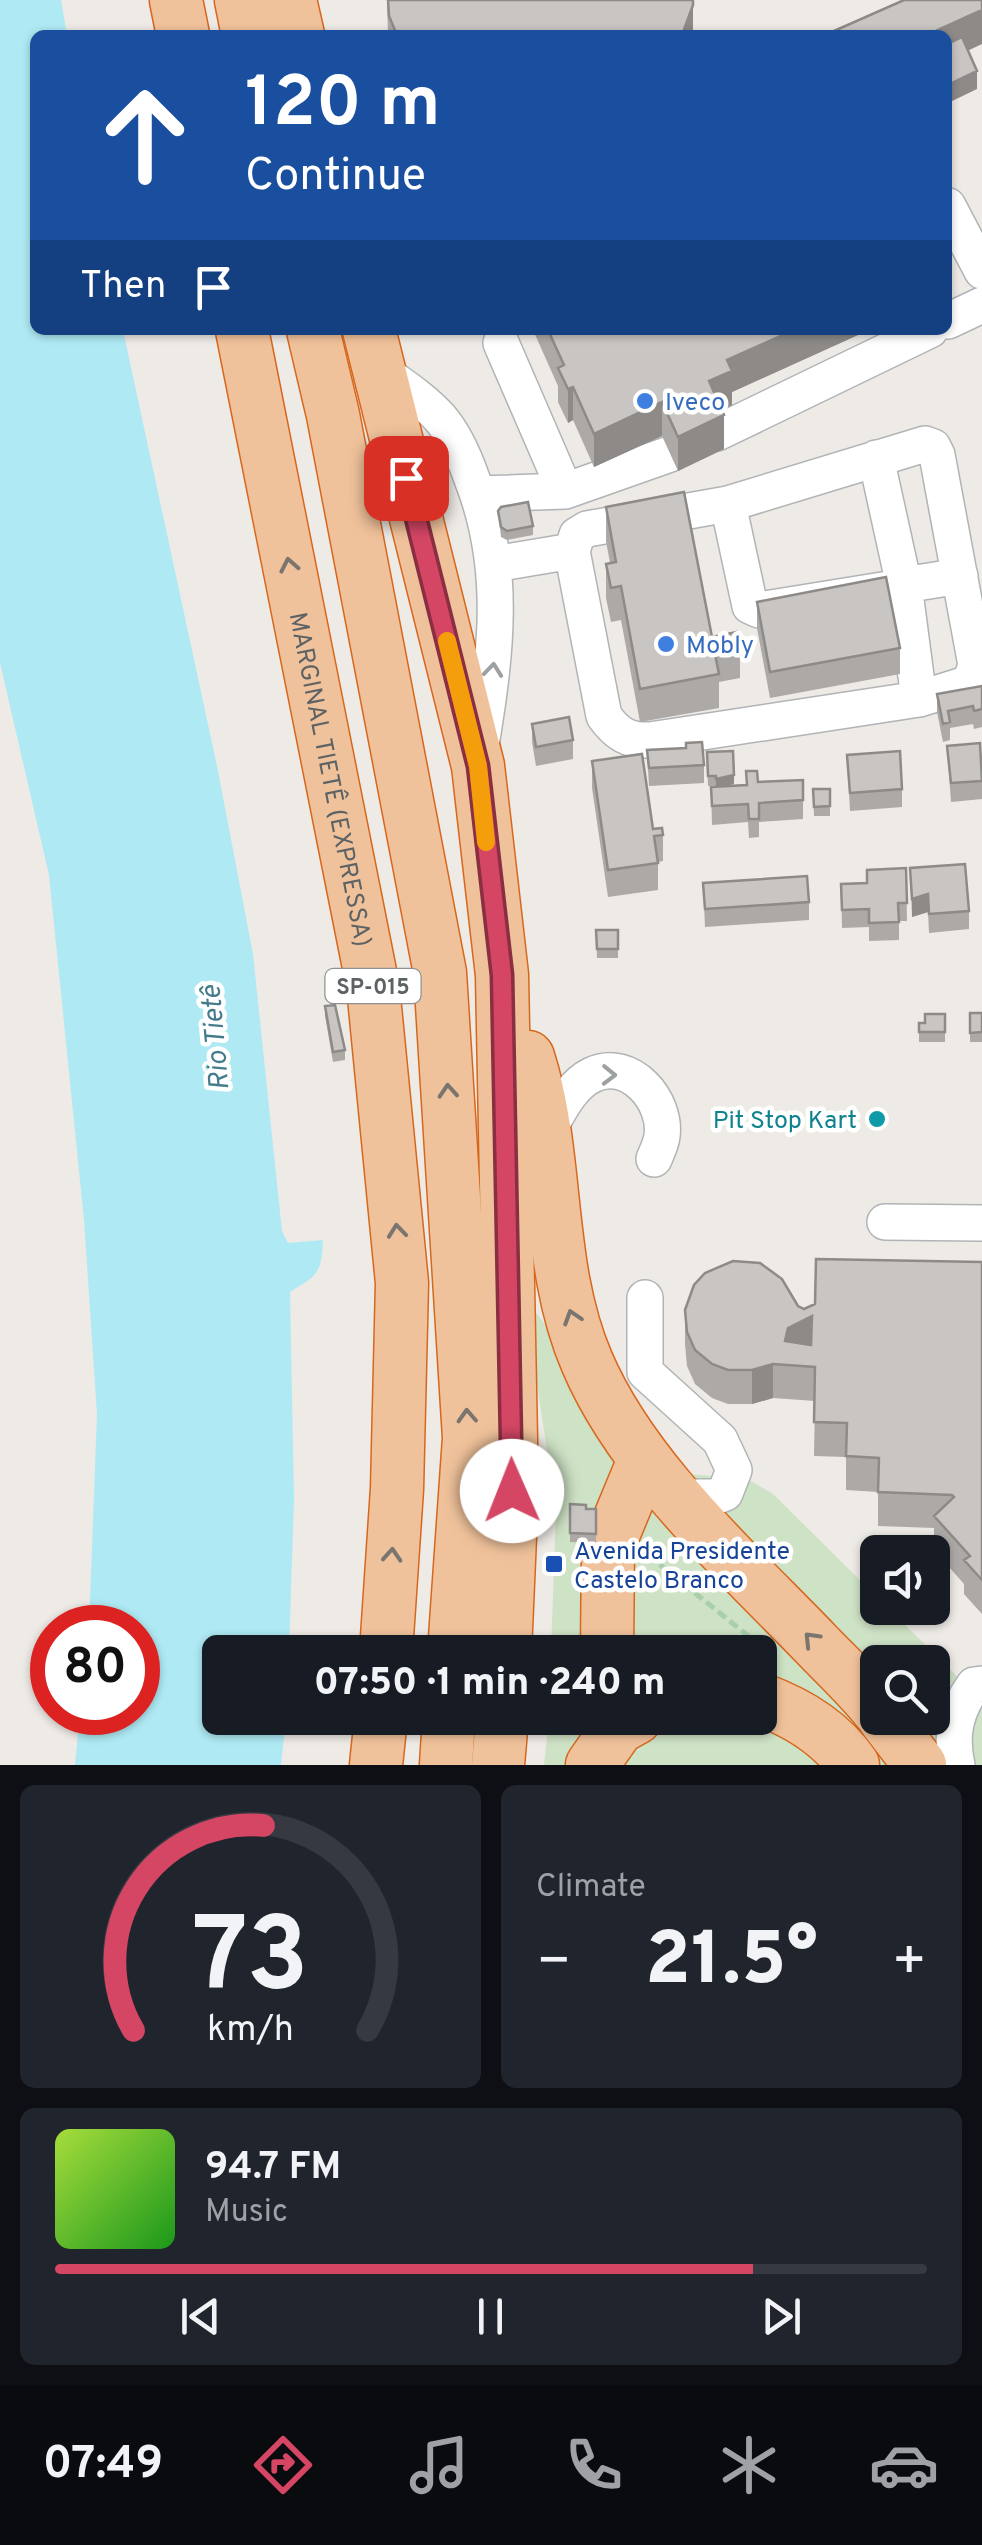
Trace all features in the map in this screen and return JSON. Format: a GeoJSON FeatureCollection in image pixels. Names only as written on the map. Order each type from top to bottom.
{"type":"FeatureCollection","features":[{"type":"Feature","properties":{"kind":"highway"},"geometry":{"type":"LineString","coordinates":[[176,0],[181,30]]}},
{"type":"Feature","properties":{"kind":"highway"},"geometry":{"type":"LineString","coordinates":[[240,0],[247,30]]}},
{"type":"Feature","properties":{"kind":"highway"},"geometry":{"type":"LineString","coordinates":[[290,0],[297,30]]}},
{"type":"Feature","properties":{"kind":"highway","name":"MARGINAL TIETÊ (EXPRESSA)"},"geometry":{"type":"LineString","coordinates":[[243,335],[373,987],[402,1283],[387,1635]]}},
{"type":"Feature","properties":{"kind":"highway"},"geometry":{"type":"LineString","coordinates":[[314,335],[333,414],[440,973],[469,1438],[455,1635]]}},
{"type":"Feature","properties":{"kind":"highway"},"geometry":{"type":"LineString","coordinates":[[345,335],[455,876],[440,973]]}},
{"type":"Feature","properties":{"kind":"highway"},"geometry":{"type":"LineString","coordinates":[[375,350],[478,766],[502,975],[512,1491],[506,1635]]}},
{"type":"Feature","properties":{"kind":"highway"},"geometry":{"type":"LineString","coordinates":[[502,975],[533,1072],[565,1295],[586,1361],[682,1483],[860,1689]]}},
{"type":"Feature","properties":{"kind":"highway"},"geometry":{"type":"LineString","coordinates":[[606,1635],[608,1547],[682,1483]]}},
{"type":"Feature","properties":{"kind":"highway"},"geometry":{"type":"LineString","coordinates":[[777,1691],[853,1765]]}},
{"type":"Feature","properties":{"kind":"highway"},"geometry":{"type":"LineString","coordinates":[[376,1765],[379,1735]]}},
{"type":"Feature","properties":{"kind":"highway"},"geometry":{"type":"LineString","coordinates":[[446,1765],[448,1735]]}},
{"type":"Feature","properties":{"kind":"highway"},"geometry":{"type":"LineString","coordinates":[[498,1765],[501,1735]]}},
{"type":"Feature","properties":{"kind":"highway"},"geometry":{"type":"LineString","coordinates":[[568,1765],[581,1735]]}},
{"type":"Feature","properties":{"kind":"highway"},"geometry":{"type":"LineString","coordinates":[[592,1765],[613,1735]]}},
{"type":"Feature","properties":{"kind":"highway"},"geometry":{"type":"LineString","coordinates":[[897,1735],[920,1765]]}},
{"type":"Feature","properties":{"kind":"lane"},"geometry":{"type":"LineString","coordinates":[[952,214],[982,272]]}},
{"type":"Feature","properties":{"kind":"lane"},"geometry":{"type":"LineString","coordinates":[[952,319],[982,305]]}},
{"type":"Feature","properties":{"kind":"lane"},"geometry":{"type":"LineString","coordinates":[[717,433],[920,335]]}},
{"type":"Feature","properties":{"kind":"lane"},"geometry":{"type":"LineString","coordinates":[[501,344],[565,491]]}},
{"type":"Feature","properties":{"kind":"lane"},"geometry":{"type":"LineString","coordinates":[[375,350],[443,421],[478,494],[494,564],[496,647],[478,766]]}},
{"type":"Feature","properties":{"kind":"lane"},"geometry":{"type":"LineString","coordinates":[[925,444],[933,447],[976,675],[970,683],[918,700],[650,740],[624,736],[604,716],[572,552],[577,536],[587,529],[728,504],[925,444]]}},
{"type":"Feature","properties":{"kind":"lane"},"geometry":{"type":"LineString","coordinates":[[478,494],[565,491],[670,454]]}},
{"type":"Feature","properties":{"kind":"lane"},"geometry":{"type":"LineString","coordinates":[[876,458],[904,585],[918,700]]}},
{"type":"Feature","properties":{"kind":"lane"},"geometry":{"type":"LineString","coordinates":[[728,504],[750,606],[759,610],[960,576]]}},
{"type":"Feature","properties":{"kind":"lane"},"geometry":{"type":"LineString","coordinates":[[494,564],[572,552]]}},
{"type":"Feature","properties":{"kind":"lane"},"geometry":{"type":"LineString","coordinates":[[544,1137],[574,1089],[594,1074],[616,1072],[646,1087],[656,1100],[662,1135],[654,1159]]}},
{"type":"Feature","properties":{"kind":"lane"},"geometry":{"type":"LineString","coordinates":[[885,1222],[982,1223]]}},
{"type":"Feature","properties":{"kind":"lane"},"geometry":{"type":"LineString","coordinates":[[645,1298],[646,1372],[720,1440],[734,1470],[682,1483]]}},
{"type":"Feature","properties":{"kind":"lane"},"geometry":{"type":"LineString","coordinates":[[957,1765],[955,1720],[974,1684],[982,1684]]}},
{"type":"Feature","properties":{"kind":"path"},"geometry":{"type":"LineString","coordinates":[[638,1552],[647,1554],[725,1635]]}},
{"type":"Feature","properties":{"kind":"green space"},"geometry":{"type":"Polygon","coordinates":[[[534,1310],[548,1328],[565,1377],[621,1470],[739,1474],[773,1494],[860,1580],[860,1625],[905,1625],[925,1645],[860,1645],[860,1735],[950,1735],[950,1669],[982,1701],[982,1765],[544,1765],[547,1735],[777,1735],[777,1635],[552,1635],[556,1509],[536,1378],[534,1310]]]}},
{"type":"Feature","properties":{"kind":"water","name":"Rio Tietê"},"geometry":{"type":"Polygon","coordinates":[[[0,0],[61,0],[66,30],[30,30],[30,335],[124,335],[217,766],[253,954],[282,1231],[288,1243],[323,1240],[316,1272],[290,1292],[294,1499],[290,1635],[202,1635],[202,1735],[284,1735],[281,1765],[75,1765],[78,1735],[160,1735],[160,1605],[90,1605],[97,1414],[84,1220],[49,875],[0,663],[0,0]]]}},
{"type":"Feature","properties":{"kind":"building"},"geometry":{"type":"Polygon","coordinates":[[[388,0],[693,0],[684,30],[395,30],[388,0]]]}},
{"type":"Feature","properties":{"kind":"building"},"geometry":{"type":"Polygon","coordinates":[[[904,0],[982,0],[982,10],[938,30],[836,30],[904,0]]]}},
{"type":"Feature","properties":{"kind":"building"},"geometry":{"type":"Polygon","coordinates":[[[962,37],[977,71],[952,83],[952,42],[962,37]]]}},
{"type":"Feature","properties":{"kind":"building"},"geometry":{"type":"Polygon","coordinates":[[[550,335],[783,335],[727,360],[732,371],[709,381],[724,415],[678,437],[662,402],[594,434],[573,387],[568,389],[558,368],[564,365],[550,335]]]}},
{"type":"Feature","properties":{"kind":"building","name":"Mobly"},"geometry":{"type":"Polygon","coordinates":[[[684,492],[712,637],[737,632],[740,645],[714,649],[719,674],[640,689],[621,586],[611,588],[606,564],[616,562],[606,507],[684,492]]]}},
{"type":"Feature","properties":{"kind":"building"},"geometry":{"type":"Polygon","coordinates":[[[528,502],[533,526],[507,531],[501,527],[501,507],[528,502]]]}},
{"type":"Feature","properties":{"kind":"building"},"geometry":{"type":"Polygon","coordinates":[[[886,577],[900,648],[770,672],[757,602],[886,577]]]}},
{"type":"Feature","properties":{"kind":"building"},"geometry":{"type":"Polygon","coordinates":[[[982,686],[982,709],[974,711],[973,706],[948,711],[950,722],[943,724],[937,694],[982,686]]]}},
{"type":"Feature","properties":{"kind":"building"},"geometry":{"type":"Polygon","coordinates":[[[569,717],[573,740],[536,747],[532,724],[569,717]]]}},
{"type":"Feature","properties":{"kind":"building"},"geometry":{"type":"Polygon","coordinates":[[[702,742],[704,765],[649,768],[647,750],[686,748],[686,743],[702,742]]]}},
{"type":"Feature","properties":{"kind":"building"},"geometry":{"type":"Polygon","coordinates":[[[980,743],[982,781],[951,783],[947,746],[980,743]]]}},
{"type":"Feature","properties":{"kind":"building"},"geometry":{"type":"Polygon","coordinates":[[[733,751],[734,775],[716,779],[708,776],[707,752],[733,751]]]}},
{"type":"Feature","properties":{"kind":"building"},"geometry":{"type":"Polygon","coordinates":[[[900,751],[902,789],[850,793],[847,755],[900,751]]]}},
{"type":"Feature","properties":{"kind":"building"},"geometry":{"type":"Polygon","coordinates":[[[642,754],[653,829],[662,828],[663,835],[654,836],[658,863],[608,870],[592,761],[642,754]]]}},
{"type":"Feature","properties":{"kind":"building"},"geometry":{"type":"Polygon","coordinates":[[[746,771],[757,771],[758,782],[803,780],[803,800],[759,803],[759,819],[749,819],[748,804],[712,806],[711,787],[747,785],[746,771]]]}},
{"type":"Feature","properties":{"kind":"building"},"geometry":{"type":"Polygon","coordinates":[[[813,789],[830,789],[830,806],[814,807],[813,789]]]}},
{"type":"Feature","properties":{"kind":"building"},"geometry":{"type":"Polygon","coordinates":[[[965,864],[969,911],[929,914],[928,894],[912,899],[910,868],[965,864]]]}},
{"type":"Feature","properties":{"kind":"building"},"geometry":{"type":"Polygon","coordinates":[[[906,868],[907,903],[898,903],[899,922],[869,923],[869,909],[842,910],[841,884],[867,883],[867,870],[906,868]]]}},
{"type":"Feature","properties":{"kind":"building"},"geometry":{"type":"Polygon","coordinates":[[[807,876],[809,902],[705,909],[703,883],[807,876]]]}},
{"type":"Feature","properties":{"kind":"building"},"geometry":{"type":"Polygon","coordinates":[[[596,930],[618,930],[618,949],[597,949],[596,930]]]}},
{"type":"Feature","properties":{"kind":"building"},"geometry":{"type":"Polygon","coordinates":[[[335,1005],[345,1050],[333,1052],[325,1006],[335,1005]]]}},
{"type":"Feature","properties":{"kind":"building"},"geometry":{"type":"Polygon","coordinates":[[[970,1013],[982,1013],[982,1032],[970,1033],[970,1013]]]}},
{"type":"Feature","properties":{"kind":"building"},"geometry":{"type":"Polygon","coordinates":[[[925,1014],[945,1014],[945,1032],[919,1032],[925,1014]]]}},
{"type":"Feature","properties":{"kind":"building"},"geometry":{"type":"Polygon","coordinates":[[[816,1259],[982,1262],[982,1580],[964,1560],[970,1556],[934,1516],[952,1495],[878,1492],[879,1458],[846,1456],[847,1423],[814,1422],[815,1367],[773,1364],[752,1370],[728,1370],[712,1364],[695,1350],[687,1332],[685,1310],[694,1285],[705,1273],[733,1261],[760,1263],[782,1279],[798,1306],[804,1309],[815,1304],[816,1259]],[[812,1316],[788,1328],[785,1341],[811,1345],[812,1316]]]}},
{"type":"Feature","properties":{"kind":"building"},"geometry":{"type":"Polygon","coordinates":[[[570,1504],[596,1509],[596,1534],[570,1533],[570,1504]]]}},
{"type":"Feature","properties":{"kind":"slow traffic"},"geometry":{"type":"LineString","coordinates":[[447,641],[478,766],[486,842]]}},
{"type":"Feature","properties":{"kind":"place","name":"Iveco"},"geometry":{"type":"Point","coordinates":[645,401]}},
{"type":"Feature","properties":{"kind":"place","name":"Mobly"},"geometry":{"type":"Point","coordinates":[666,644]}},
{"type":"Feature","properties":{"kind":"place","name":"Pit Stop Kart"},"geometry":{"type":"Point","coordinates":[877,1119]}},
{"type":"Feature","properties":{"kind":"place","name":"Avenida Presidente Castelo Branco"},"geometry":{"type":"Point","coordinates":[554,1564]}},
{"type":"Feature","properties":{"kind":"route"},"geometry":{"type":"LineString","coordinates":[[406,478],[478,766],[502,975],[512,1491]]}}]}
